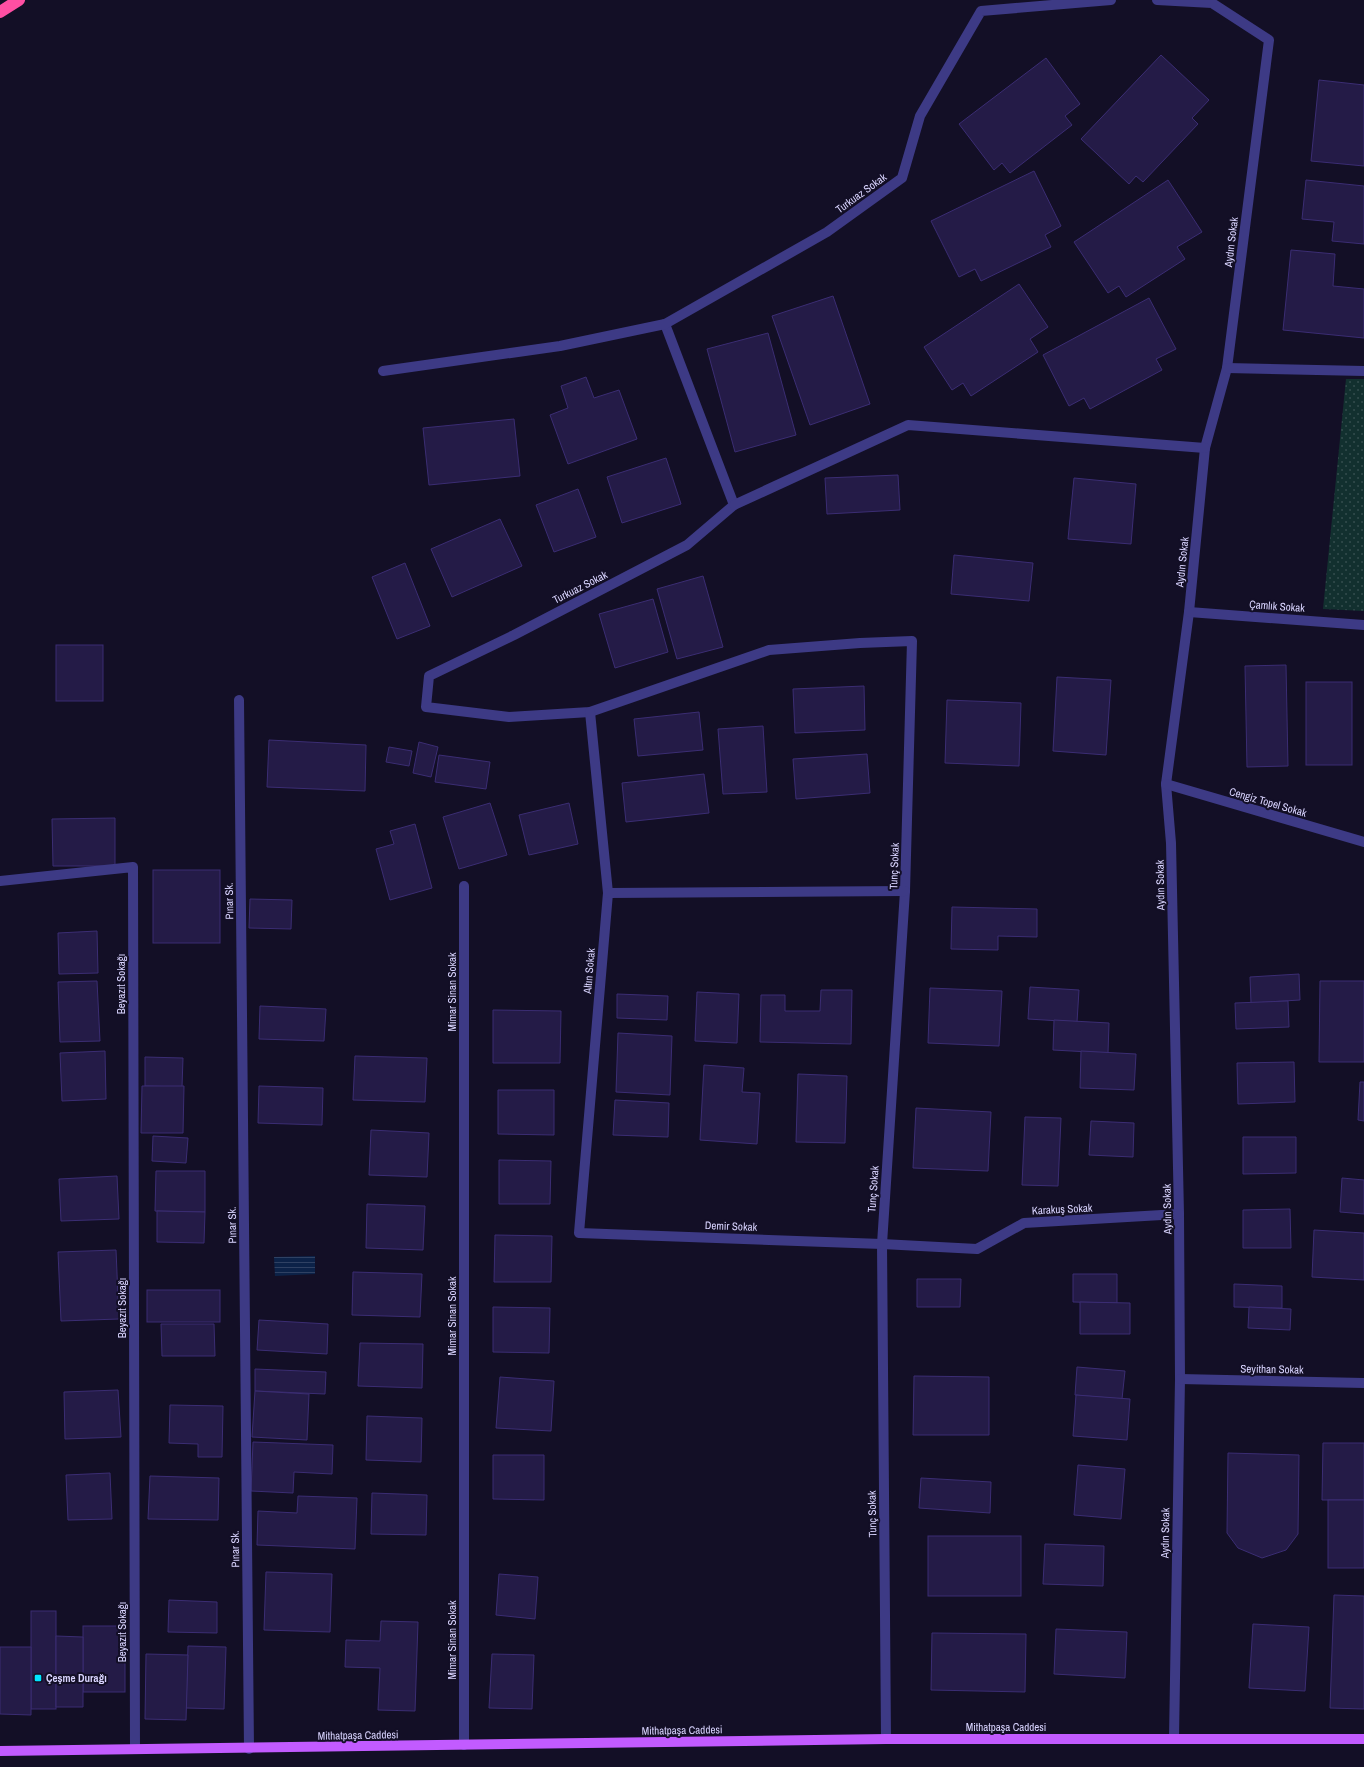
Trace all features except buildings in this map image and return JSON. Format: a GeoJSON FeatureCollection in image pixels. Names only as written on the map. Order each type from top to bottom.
{"type":"FeatureCollection","features":[{"type":"Feature","properties":{"kind":"highway"},"geometry":{"type":"LineString","coordinates":[[0,12],[19,0]]}},
{"type":"Feature","properties":{"kind":"main road","name":"Mithatpaşa Caddesi"},"geometry":{"type":"LineString","coordinates":[[0,1751],[134,1748],[249,1749],[886,1740],[1174,1738],[1364,1739]]}},
{"type":"Feature","properties":{"kind":"street","name":"Turkuaz Sokak"},"geometry":{"type":"LineString","coordinates":[[383,370],[560,346],[664,324],[827,232],[902,178],[920,116],[981,11],[1111,0]]}},
{"type":"Feature","properties":{"kind":"street","name":"Aydın Sokak"},"geometry":{"type":"LineString","coordinates":[[1157,0],[1212,3],[1269,40],[1227,368],[1205,448],[1189,612],[1166,784],[1171,843],[1179,1214],[1180,1379],[1174,1738]]}},
{"type":"Feature","properties":{"kind":"street"},"geometry":{"type":"LineString","coordinates":[[664,324],[734,505],[908,426],[1205,448]]}},
{"type":"Feature","properties":{"kind":"street"},"geometry":{"type":"LineString","coordinates":[[1227,368],[1364,371]]}},
{"type":"Feature","properties":{"kind":"street","name":"Turkuaz Sokak"},"geometry":{"type":"LineString","coordinates":[[590,712],[509,717],[426,706],[429,676],[514,635],[687,545],[734,505]]}},
{"type":"Feature","properties":{"kind":"street","name":"Çamlık Sokak"},"geometry":{"type":"LineString","coordinates":[[1189,612],[1364,625]]}},
{"type":"Feature","properties":{"kind":"street","name":"Tunç Sokak"},"geometry":{"type":"LineString","coordinates":[[590,712],[769,650],[860,643],[912,641],[905,891],[882,1244],[886,1740]]}},
{"type":"Feature","properties":{"kind":"street","name":"Pınar Sk."},"geometry":{"type":"LineString","coordinates":[[239,700],[249,1749]]}},
{"type":"Feature","properties":{"kind":"street","name":"Altın Sokak"},"geometry":{"type":"LineString","coordinates":[[579,1233],[608,893],[590,712]]}},
{"type":"Feature","properties":{"kind":"street","name":"Cengiz Topel Sokak"},"geometry":{"type":"LineString","coordinates":[[1166,784],[1364,842]]}},
{"type":"Feature","properties":{"kind":"street","name":"Beyazıt Sokağı"},"geometry":{"type":"LineString","coordinates":[[0,881],[133,867],[134,1748]]}},
{"type":"Feature","properties":{"kind":"street","name":"Mimar Sinan Sokak"},"geometry":{"type":"LineString","coordinates":[[464,886],[464,1745]]}},
{"type":"Feature","properties":{"kind":"street"},"geometry":{"type":"LineString","coordinates":[[608,893],[905,891]]}},
{"type":"Feature","properties":{"kind":"street","name":"Karakuş Sokak"},"geometry":{"type":"LineString","coordinates":[[882,1244],[977,1249],[1024,1223],[1179,1214]]}},
{"type":"Feature","properties":{"kind":"street","name":"Demir Sokak"},"geometry":{"type":"LineString","coordinates":[[579,1233],[882,1244]]}},
{"type":"Feature","properties":{"kind":"street","name":"Seyithan Sokak"},"geometry":{"type":"LineString","coordinates":[[1180,1379],[1364,1383]]}},
{"type":"Feature","properties":{"kind":"green space"},"geometry":{"type":"Polygon","coordinates":[[[1346,379],[1364,379],[1364,611],[1323,609],[1346,379]]]}},
{"type":"Feature","properties":{"kind":"water"},"geometry":{"type":"Polygon","coordinates":[[[315,1256],[315,1274],[275,1276],[274,1257],[315,1256]]]}},
{"type":"Feature","properties":{"kind":"place","name":"Çeşme Durağı"},"geometry":{"type":"Point","coordinates":[38,1678]}}]}
